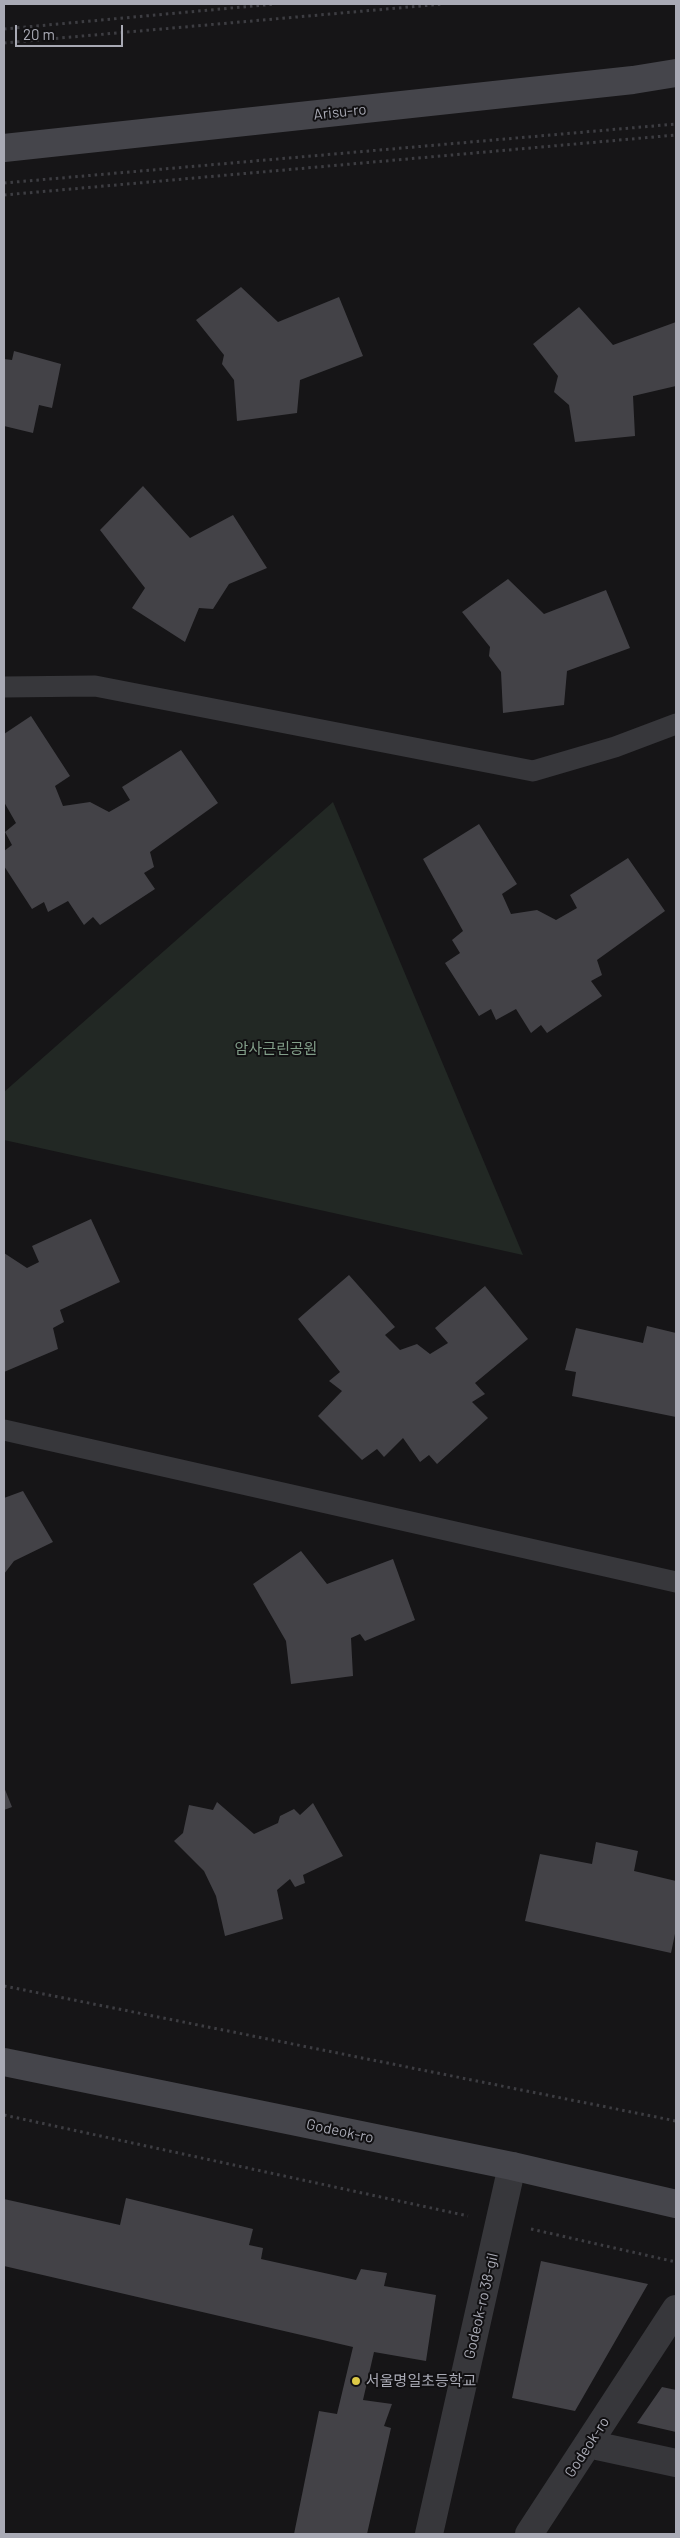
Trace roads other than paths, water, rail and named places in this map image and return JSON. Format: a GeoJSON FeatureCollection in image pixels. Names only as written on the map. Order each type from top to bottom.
{"type":"FeatureCollection","features":[{"type":"Feature","properties":{"kind":"main road","name":"Arisu-ro"},"geometry":{"type":"LineString","coordinates":[[4,148],[623,81],[676,73]]}},
{"type":"Feature","properties":{"kind":"main road","name":"Godeok-ro"},"geometry":{"type":"LineString","coordinates":[[4,2062],[512,2166],[676,2204]]}},
{"type":"Feature","properties":{"kind":"street","name":"Godeok-ro 38-gil"},"geometry":{"type":"LineString","coordinates":[[429,2534],[512,2166]]}},
{"type":"Feature","properties":{"kind":"street","name":"Godeok-ro"},"geometry":{"type":"LineString","coordinates":[[529,2534],[676,2309]]}},
{"type":"Feature","properties":{"kind":"street"},"geometry":{"type":"LineString","coordinates":[[588,2444],[676,2463]]}},
{"type":"Feature","properties":{"kind":"lane"},"geometry":{"type":"LineString","coordinates":[[4,687],[95,686],[533,771],[615,747],[676,724]]}},
{"type":"Feature","properties":{"kind":"lane"},"geometry":{"type":"LineString","coordinates":[[4,1430],[676,1582]]}},
{"type":"Feature","properties":{"kind":"place","name":"서울명일초등학교"},"geometry":{"type":"Point","coordinates":[356,2381]}},
{"type":"Feature","properties":{"kind":"park label","name":"암사근린공원"},"geometry":{"type":"Point","coordinates":[276,1049]}}]}
